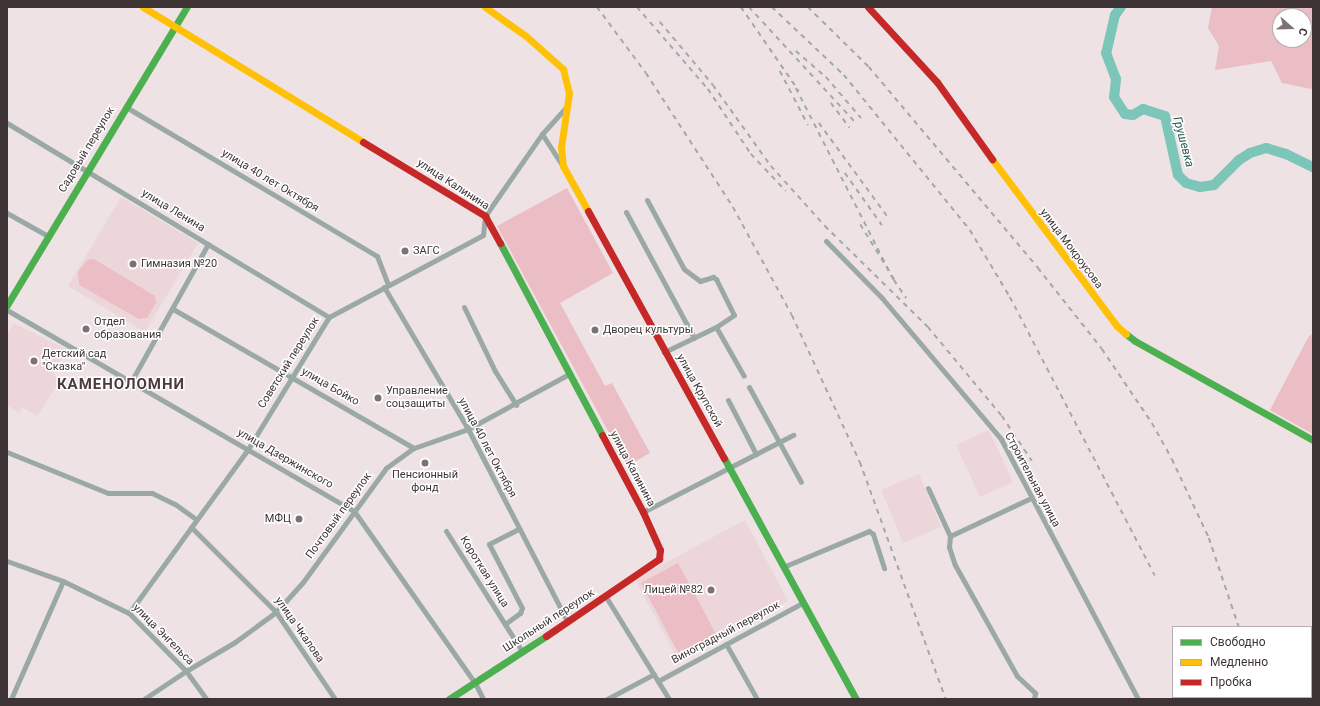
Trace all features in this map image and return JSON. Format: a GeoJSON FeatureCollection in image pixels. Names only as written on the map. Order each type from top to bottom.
{"type":"FeatureCollection","features":[{"type":"Feature","properties":{"kind":"street","name":"улица Калинина"},"geometry":{"type":"LineString","coordinates":[[144,7],[485,216],[643,512],[660,550],[659,559]]}},
{"type":"Feature","properties":{"kind":"street","name":"Садовый переулок"},"geometry":{"type":"LineString","coordinates":[[7,305],[87,170],[187,7]]}},
{"type":"Feature","properties":{"kind":"street","name":"улица Крупской"},"geometry":{"type":"LineString","coordinates":[[486,7],[563,69],[569,84],[569,104],[561,147],[563,166],[856,699]]}},
{"type":"Feature","properties":{"kind":"street","name":"улица Мокроусова"},"geometry":{"type":"LineString","coordinates":[[868,7],[937,82],[1024,204],[1117,326],[1135,341],[1313,440]]}},
{"type":"Feature","properties":{"kind":"street","name":"Советский переулок"},"geometry":{"type":"LineString","coordinates":[[129,613],[248,449],[329,317],[482,235],[485,216],[542,134],[569,104]]}},
{"type":"Feature","properties":{"kind":"street","name":"улица 40 лет Октября"},"geometry":{"type":"LineString","coordinates":[[126,107],[377,256],[386,286],[468,429],[567,621]]}},
{"type":"Feature","properties":{"kind":"street","name":"улица Ленина"},"geometry":{"type":"LineString","coordinates":[[7,123],[329,317]]}},
{"type":"Feature","properties":{"kind":"street"},"geometry":{"type":"LineString","coordinates":[[542,134],[563,166]]}},
{"type":"Feature","properties":{"kind":"street"},"geometry":{"type":"LineString","coordinates":[[647,200],[688,274],[700,281],[713,277],[716,279],[734,315],[716,327],[664,352]]}},
{"type":"Feature","properties":{"kind":"street"},"geometry":{"type":"LineString","coordinates":[[626,212],[694,338]]}},
{"type":"Feature","properties":{"kind":"street"},"geometry":{"type":"LineString","coordinates":[[7,213],[48,236]]}},
{"type":"Feature","properties":{"kind":"street","name":"Строительная улица"},"geometry":{"type":"LineString","coordinates":[[826,241],[882,298],[1001,439],[1138,699]]}},
{"type":"Feature","properties":{"kind":"street"},"geometry":{"type":"LineString","coordinates":[[132,380],[208,244]]}},
{"type":"Feature","properties":{"kind":"street"},"geometry":{"type":"LineString","coordinates":[[464,307],[495,371],[516,405]]}},
{"type":"Feature","properties":{"kind":"street","name":"улица Бойко"},"geometry":{"type":"LineString","coordinates":[[172,309],[414,448]]}},
{"type":"Feature","properties":{"kind":"street","name":"улица Дзержинского"},"geometry":{"type":"LineString","coordinates":[[7,310],[132,380],[354,511],[475,683],[483,699]]}},
{"type":"Feature","properties":{"kind":"street"},"geometry":{"type":"LineString","coordinates":[[716,327],[744,376]]}},
{"type":"Feature","properties":{"kind":"street","name":"Почтовый переулок"},"geometry":{"type":"LineString","coordinates":[[144,699],[186,671],[235,642],[276,612],[303,582],[386,468],[414,448],[468,429],[516,405],[569,374]]}},
{"type":"Feature","properties":{"kind":"street"},"geometry":{"type":"LineString","coordinates":[[749,387],[801,482]]}},
{"type":"Feature","properties":{"kind":"street"},"geometry":{"type":"LineString","coordinates":[[728,400],[756,454]]}},
{"type":"Feature","properties":{"kind":"street"},"geometry":{"type":"LineString","coordinates":[[643,512],[728,467],[793,435]]}},
{"type":"Feature","properties":{"kind":"street"},"geometry":{"type":"LineString","coordinates":[[7,452],[108,494],[152,493],[175,504],[196,519]]}},
{"type":"Feature","properties":{"kind":"street"},"geometry":{"type":"LineString","coordinates":[[928,488],[950,536],[949,547],[955,565],[1017,676],[1035,693],[1034,699]]}},
{"type":"Feature","properties":{"kind":"street"},"geometry":{"type":"LineString","coordinates":[[950,536],[1031,498]]}},
{"type":"Feature","properties":{"kind":"street","name":"улица Чкалова"},"geometry":{"type":"LineString","coordinates":[[191,527],[276,612],[335,699]]}},
{"type":"Feature","properties":{"kind":"street","name":"Короткая улица"},"geometry":{"type":"LineString","coordinates":[[504,624],[520,613],[522,608],[489,544],[519,529]]}},
{"type":"Feature","properties":{"kind":"street","name":"Короткая улица"},"geometry":{"type":"LineString","coordinates":[[446,531],[522,651]]}},
{"type":"Feature","properties":{"kind":"street"},"geometry":{"type":"LineString","coordinates":[[783,567],[869,531],[873,534],[884,568]]}},
{"type":"Feature","properties":{"kind":"street","name":"Школьный переулок"},"geometry":{"type":"LineString","coordinates":[[449,699],[606,597],[659,559]]}},
{"type":"Feature","properties":{"kind":"street","name":"улица Энгельса"},"geometry":{"type":"LineString","coordinates":[[7,560],[63,581],[129,613],[186,671],[206,699]]}},
{"type":"Feature","properties":{"kind":"street"},"geometry":{"type":"LineString","coordinates":[[11,699],[63,581]]}},
{"type":"Feature","properties":{"kind":"street"},"geometry":{"type":"LineString","coordinates":[[606,597],[669,699]]}},
{"type":"Feature","properties":{"kind":"street","name":"Виноградный переулок"},"geometry":{"type":"LineString","coordinates":[[658,681],[802,603]]}},
{"type":"Feature","properties":{"kind":"street"},"geometry":{"type":"LineString","coordinates":[[726,644],[757,699]]}},
{"type":"Feature","properties":{"kind":"street"},"geometry":{"type":"LineString","coordinates":[[607,699],[654,674]]}},
{"type":"Feature","properties":{"kind":"shaded area"},"geometry":{"type":"Polygon","coordinates":[[[1212,7],[1313,7],[1313,87],[1311,89],[1282,83],[1271,61],[1215,70],[1219,46],[1208,28],[1212,7]]]}},
{"type":"Feature","properties":{"kind":"shaded area"},"geometry":{"type":"Polygon","coordinates":[[[567,188],[613,273],[560,303],[605,386],[612,383],[650,453],[627,466],[497,226],[567,188]]]}},
{"type":"Feature","properties":{"kind":"shaded area","name":"Гимназия №20"},"geometry":{"type":"Polygon","coordinates":[[[121,197],[198,243],[145,332],[68,286],[121,197]]]}},
{"type":"Feature","properties":{"kind":"shaded area"},"geometry":{"type":"Polygon","coordinates":[[[94,259],[155,296],[156,303],[147,318],[139,319],[79,285],[78,272],[87,260],[94,259]]]}},
{"type":"Feature","properties":{"kind":"shaded area","name":"Детский сад \"Сказка\""},"geometry":{"type":"Polygon","coordinates":[[[14,323],[67,350],[54,372],[57,385],[37,416],[22,407],[19,413],[7,405],[7,334],[14,323]]]}},
{"type":"Feature","properties":{"kind":"shaded area"},"geometry":{"type":"Polygon","coordinates":[[[1313,334],[1313,434],[1270,410],[1309,336],[1313,334]]]}},
{"type":"Feature","properties":{"kind":"shaded area"},"geometry":{"type":"Polygon","coordinates":[[[989,430],[1013,482],[980,497],[956,445],[989,430]]]}},
{"type":"Feature","properties":{"kind":"shaded area"},"geometry":{"type":"Polygon","coordinates":[[[919,474],[941,527],[903,543],[881,490],[919,474]]]}},
{"type":"Feature","properties":{"kind":"shaded area","name":"Лицей №82"},"geometry":{"type":"Polygon","coordinates":[[[745,520],[788,601],[678,660],[635,579],[745,520]]]}},
{"type":"Feature","properties":{"kind":"shaded area"},"geometry":{"type":"Polygon","coordinates":[[[678,563],[717,636],[680,656],[641,583],[678,563]]]}},
{"type":"Feature","properties":{"kind":"shaded area"},"geometry":{"type":"Polygon","coordinates":[[[1313,669],[1313,699],[1281,699],[1312,698],[1313,669]]]}},
{"type":"Feature","properties":{"kind":"waterway","name":"Грушевка"},"geometry":{"type":"LineString","coordinates":[[1121,7],[1115,15],[1106,53],[1116,79],[1114,97],[1125,114],[1133,115],[1143,109],[1165,116],[1178,175],[1186,183],[1200,187],[1214,185],[1239,160],[1250,153],[1266,148],[1286,154],[1313,167]]}},
{"type":"Feature","properties":{"kind":"railway"},"geometry":{"type":"LineString","coordinates":[[597,7],[646,73],[733,207],[792,315],[860,462],[946,699]]}},
{"type":"Feature","properties":{"kind":"railway"},"geometry":{"type":"LineString","coordinates":[[637,7],[708,89],[751,154],[786,191]]}},
{"type":"Feature","properties":{"kind":"railway"},"geometry":{"type":"LineString","coordinates":[[741,7],[799,91]]}},
{"type":"Feature","properties":{"kind":"railway"},"geometry":{"type":"LineString","coordinates":[[749,7],[855,122]]}},
{"type":"Feature","properties":{"kind":"railway"},"geometry":{"type":"LineString","coordinates":[[772,7],[844,75],[970,230],[1010,297],[1155,575]]}},
{"type":"Feature","properties":{"kind":"railway"},"geometry":{"type":"LineString","coordinates":[[808,7],[869,67],[1038,268],[1102,349],[1152,423],[1172,459],[1209,538],[1239,626]]}},
{"type":"Feature","properties":{"kind":"railway"},"geometry":{"type":"LineString","coordinates":[[660,22],[713,85],[771,166],[825,226],[928,327],[1002,416],[1032,461]]}},
{"type":"Feature","properties":{"kind":"railway"},"geometry":{"type":"LineString","coordinates":[[796,51],[826,77],[861,118]]}},
{"type":"Feature","properties":{"kind":"railway"},"geometry":{"type":"LineString","coordinates":[[780,71],[808,125]]}},
{"type":"Feature","properties":{"kind":"railway"},"geometry":{"type":"LineString","coordinates":[[796,88],[894,280],[859,223]]}},
{"type":"Feature","properties":{"kind":"railway"},"geometry":{"type":"LineString","coordinates":[[831,103],[850,128]]}},
{"type":"Feature","properties":{"kind":"railway"},"geometry":{"type":"LineString","coordinates":[[819,123],[890,220]]}},
{"type":"Feature","properties":{"kind":"railway"},"geometry":{"type":"LineString","coordinates":[[845,173],[882,225]]}},
{"type":"Feature","properties":{"kind":"railway"},"geometry":{"type":"LineString","coordinates":[[894,280],[906,298]]}},
{"type":"Feature","properties":{"kind":"traffic: fast"},"geometry":{"type":"LineString","coordinates":[[7,305],[187,7]]}},
{"type":"Feature","properties":{"kind":"traffic: fast"},"geometry":{"type":"LineString","coordinates":[[500,243],[602,435]]}},
{"type":"Feature","properties":{"kind":"traffic: fast"},"geometry":{"type":"LineString","coordinates":[[1126,334],[1135,341],[1313,440]]}},
{"type":"Feature","properties":{"kind":"traffic: fast"},"geometry":{"type":"LineString","coordinates":[[724,458],[856,699]]}},
{"type":"Feature","properties":{"kind":"traffic: fast"},"geometry":{"type":"LineString","coordinates":[[449,699],[546,636]]}},
{"type":"Feature","properties":{"kind":"traffic: slow"},"geometry":{"type":"LineString","coordinates":[[143,7],[363,142]]}},
{"type":"Feature","properties":{"kind":"traffic: slow"},"geometry":{"type":"LineString","coordinates":[[485,7],[526,36],[563,69],[569,93],[561,147],[563,166],[588,211]]}},
{"type":"Feature","properties":{"kind":"traffic: slow"},"geometry":{"type":"LineString","coordinates":[[992,159],[1117,326],[1126,334]]}},
{"type":"Feature","properties":{"kind":"traffic: jam"},"geometry":{"type":"LineString","coordinates":[[868,7],[937,82],[992,159]]}},
{"type":"Feature","properties":{"kind":"traffic: jam"},"geometry":{"type":"LineString","coordinates":[[363,142],[485,216],[500,243]]}},
{"type":"Feature","properties":{"kind":"traffic: jam"},"geometry":{"type":"LineString","coordinates":[[588,211],[724,458]]}},
{"type":"Feature","properties":{"kind":"traffic: jam"},"geometry":{"type":"LineString","coordinates":[[546,636],[659,559],[660,550],[643,512],[602,435]]}},
{"type":"Feature","properties":{"kind":"place","name":"ЗАГС"},"geometry":{"type":"Point","coordinates":[405,251]}},
{"type":"Feature","properties":{"kind":"place","name":"Гимназия №20"},"geometry":{"type":"Point","coordinates":[133,264]}},
{"type":"Feature","properties":{"kind":"place","name":"Отдел образования"},"geometry":{"type":"Point","coordinates":[86,329]}},
{"type":"Feature","properties":{"kind":"place","name":"Дворец культуры"},"geometry":{"type":"Point","coordinates":[595,330]}},
{"type":"Feature","properties":{"kind":"place","name":"Детский сад \"Сказка\""},"geometry":{"type":"Point","coordinates":[34,361]}},
{"type":"Feature","properties":{"kind":"place","name":"Управление соцзащиты"},"geometry":{"type":"Point","coordinates":[378,398]}},
{"type":"Feature","properties":{"kind":"place","name":"Пенсионный фонд"},"geometry":{"type":"Point","coordinates":[425,463]}},
{"type":"Feature","properties":{"kind":"place","name":"МФЦ"},"geometry":{"type":"Point","coordinates":[299,519]}},
{"type":"Feature","properties":{"kind":"place","name":"Лицей №82"},"geometry":{"type":"Point","coordinates":[711,590]}},
{"type":"Feature","properties":{"kind":"district","name":"КАМЕНОЛОМНИ"},"geometry":{"type":"Point","coordinates":[121,385]}}]}
